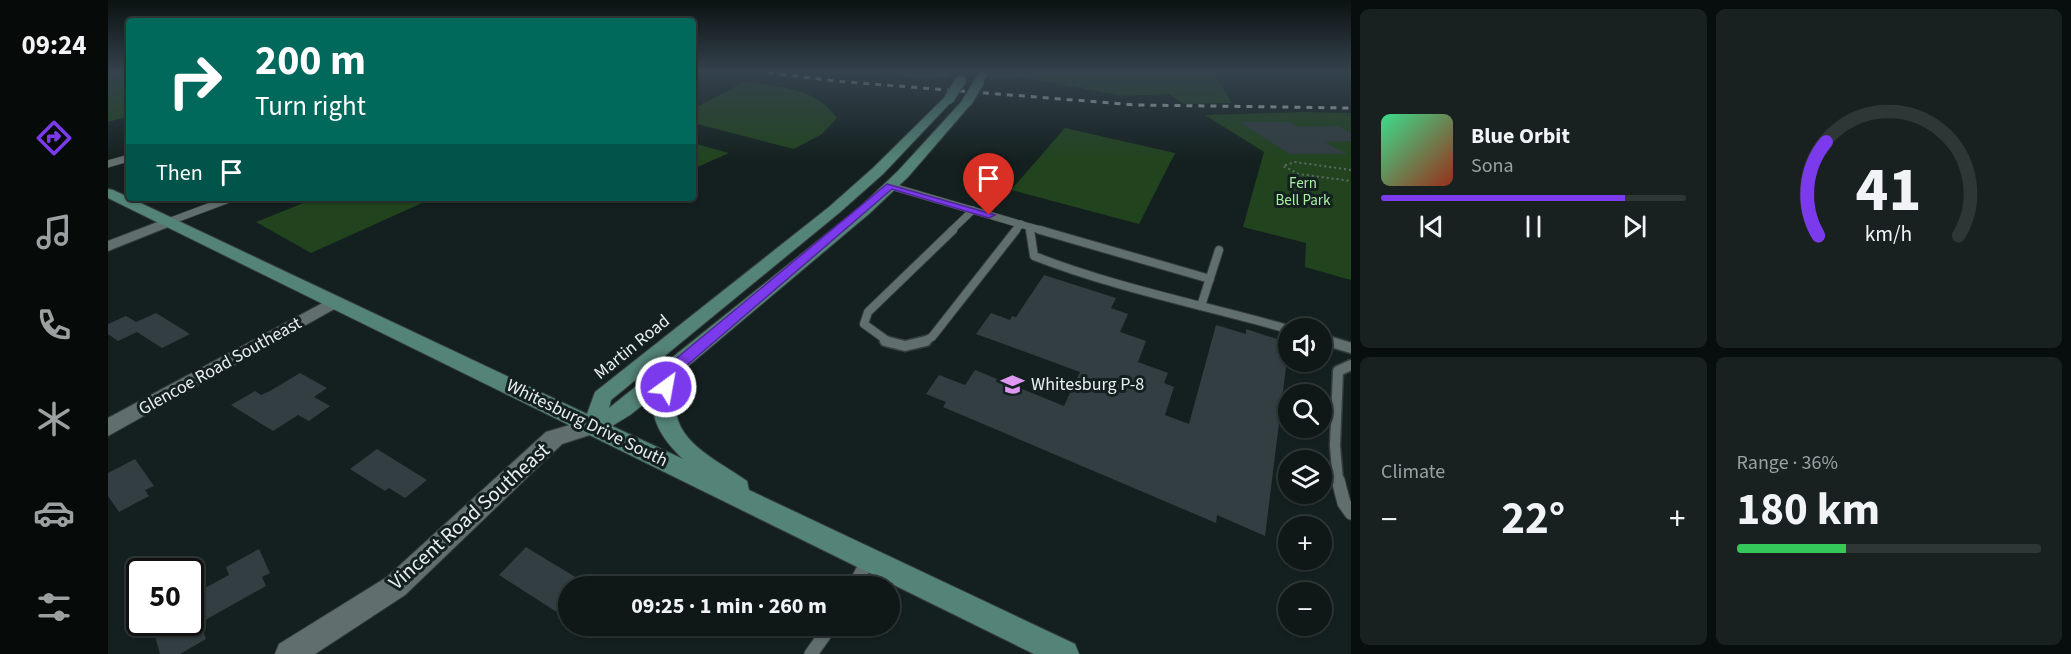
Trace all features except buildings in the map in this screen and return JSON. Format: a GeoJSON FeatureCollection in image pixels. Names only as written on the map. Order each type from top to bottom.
{"type":"FeatureCollection","features":[{"type":"Feature","properties":{"kind":"main road","name":"Martin Road"},"geometry":{"type":"LineString","coordinates":[[594,426],[602,397],[834,210],[878,171],[947,102]]}},
{"type":"Feature","properties":{"kind":"main road"},"geometry":{"type":"LineString","coordinates":[[594,426],[623,410],[890,186],[967,102]]}},
{"type":"Feature","properties":{"kind":"main road","name":"Whitesburg Drive South"},"geometry":{"type":"LineString","coordinates":[[108,193],[332,303],[594,426],[1065,654]]}},
{"type":"Feature","properties":{"kind":"main road"},"geometry":{"type":"LineString","coordinates":[[671,371],[663,412],[680,443],[771,513]]}},
{"type":"Feature","properties":{"kind":"street"},"geometry":{"type":"LineString","coordinates":[[108,246],[168,222]]}},
{"type":"Feature","properties":{"kind":"street","name":"Glencoe Road Southeast"},"geometry":{"type":"LineString","coordinates":[[108,428],[332,303]]}},
{"type":"Feature","properties":{"kind":"street","name":"Vincent Road Southeast"},"geometry":{"type":"LineString","coordinates":[[289,654],[396,586],[554,438],[594,426]]}},
{"type":"Feature","properties":{"kind":"lane"},"geometry":{"type":"LineString","coordinates":[[108,164],[126,159]]}},
{"type":"Feature","properties":{"kind":"lane"},"geometry":{"type":"LineString","coordinates":[[890,186],[1210,279]]}},
{"type":"Feature","properties":{"kind":"lane"},"geometry":{"type":"LineString","coordinates":[[168,222],[224,201]]}},
{"type":"Feature","properties":{"kind":"lane"},"geometry":{"type":"LineString","coordinates":[[973,210],[868,312],[864,324],[875,337],[899,346],[922,345],[932,338],[1025,225]]}},
{"type":"Feature","properties":{"kind":"lane"},"geometry":{"type":"LineString","coordinates":[[1025,225],[1034,256],[1166,300],[1225,310],[1278,326]]}},
{"type":"Feature","properties":{"kind":"lane"},"geometry":{"type":"LineString","coordinates":[[1201,306],[1219,250]]}},
{"type":"Feature","properties":{"kind":"lane"},"geometry":{"type":"LineString","coordinates":[[1332,342],[1351,348]]}},
{"type":"Feature","properties":{"kind":"lane"},"geometry":{"type":"LineString","coordinates":[[1351,365],[1338,371],[1336,483],[1346,510],[1351,513]]}},
{"type":"Feature","properties":{"kind":"lane"},"geometry":{"type":"LineString","coordinates":[[859,576],[868,560]]}},
{"type":"Feature","properties":{"kind":"lane"},"geometry":{"type":"LineString","coordinates":[[811,654],[824,636]]}},
{"type":"Feature","properties":{"kind":"path"},"geometry":{"type":"LineString","coordinates":[[1351,170],[1295,162],[1283,166],[1299,174],[1351,181]]}},
{"type":"Feature","properties":{"kind":"green space"},"geometry":{"type":"Polygon","coordinates":[[[108,102],[126,102],[126,117],[108,122],[108,102]]]}},
{"type":"Feature","properties":{"kind":"green space"},"geometry":{"type":"Polygon","coordinates":[[[707,102],[820,102],[837,118],[822,134],[794,149],[696,124],[696,107],[707,102]]]}},
{"type":"Feature","properties":{"kind":"green space"},"geometry":{"type":"Polygon","coordinates":[[[1180,102],[1232,103],[1184,104],[1180,102]]]}},
{"type":"Feature","properties":{"kind":"green space","name":"Fern Bell Park"},"geometry":{"type":"Polygon","coordinates":[[[1351,113],[1351,280],[1305,267],[1306,243],[1243,227],[1264,152],[1205,115],[1351,113]]]}},
{"type":"Feature","properties":{"kind":"green space"},"geometry":{"type":"Polygon","coordinates":[[[1065,128],[1175,153],[1139,224],[1011,190],[1065,128]]]}},
{"type":"Feature","properties":{"kind":"green space"},"geometry":{"type":"Polygon","coordinates":[[[696,144],[729,153],[696,168],[696,144]]]}},
{"type":"Feature","properties":{"kind":"green space"},"geometry":{"type":"Polygon","coordinates":[[[308,201],[426,201],[311,253],[256,222],[308,201]]]}},
{"type":"Feature","properties":{"kind":"railway"},"geometry":{"type":"LineString","coordinates":[[1093,102],[1137,105],[1351,108]]}},
{"type":"Feature","properties":{"kind":"place","name":"Whitesburg P-8"},"geometry":{"type":"Point","coordinates":[1013,384]}},
{"type":"Feature","properties":{"kind":"route"},"geometry":{"type":"LineString","coordinates":[[666,387],[671,371],[865,210],[890,186],[989,215]]}}]}
